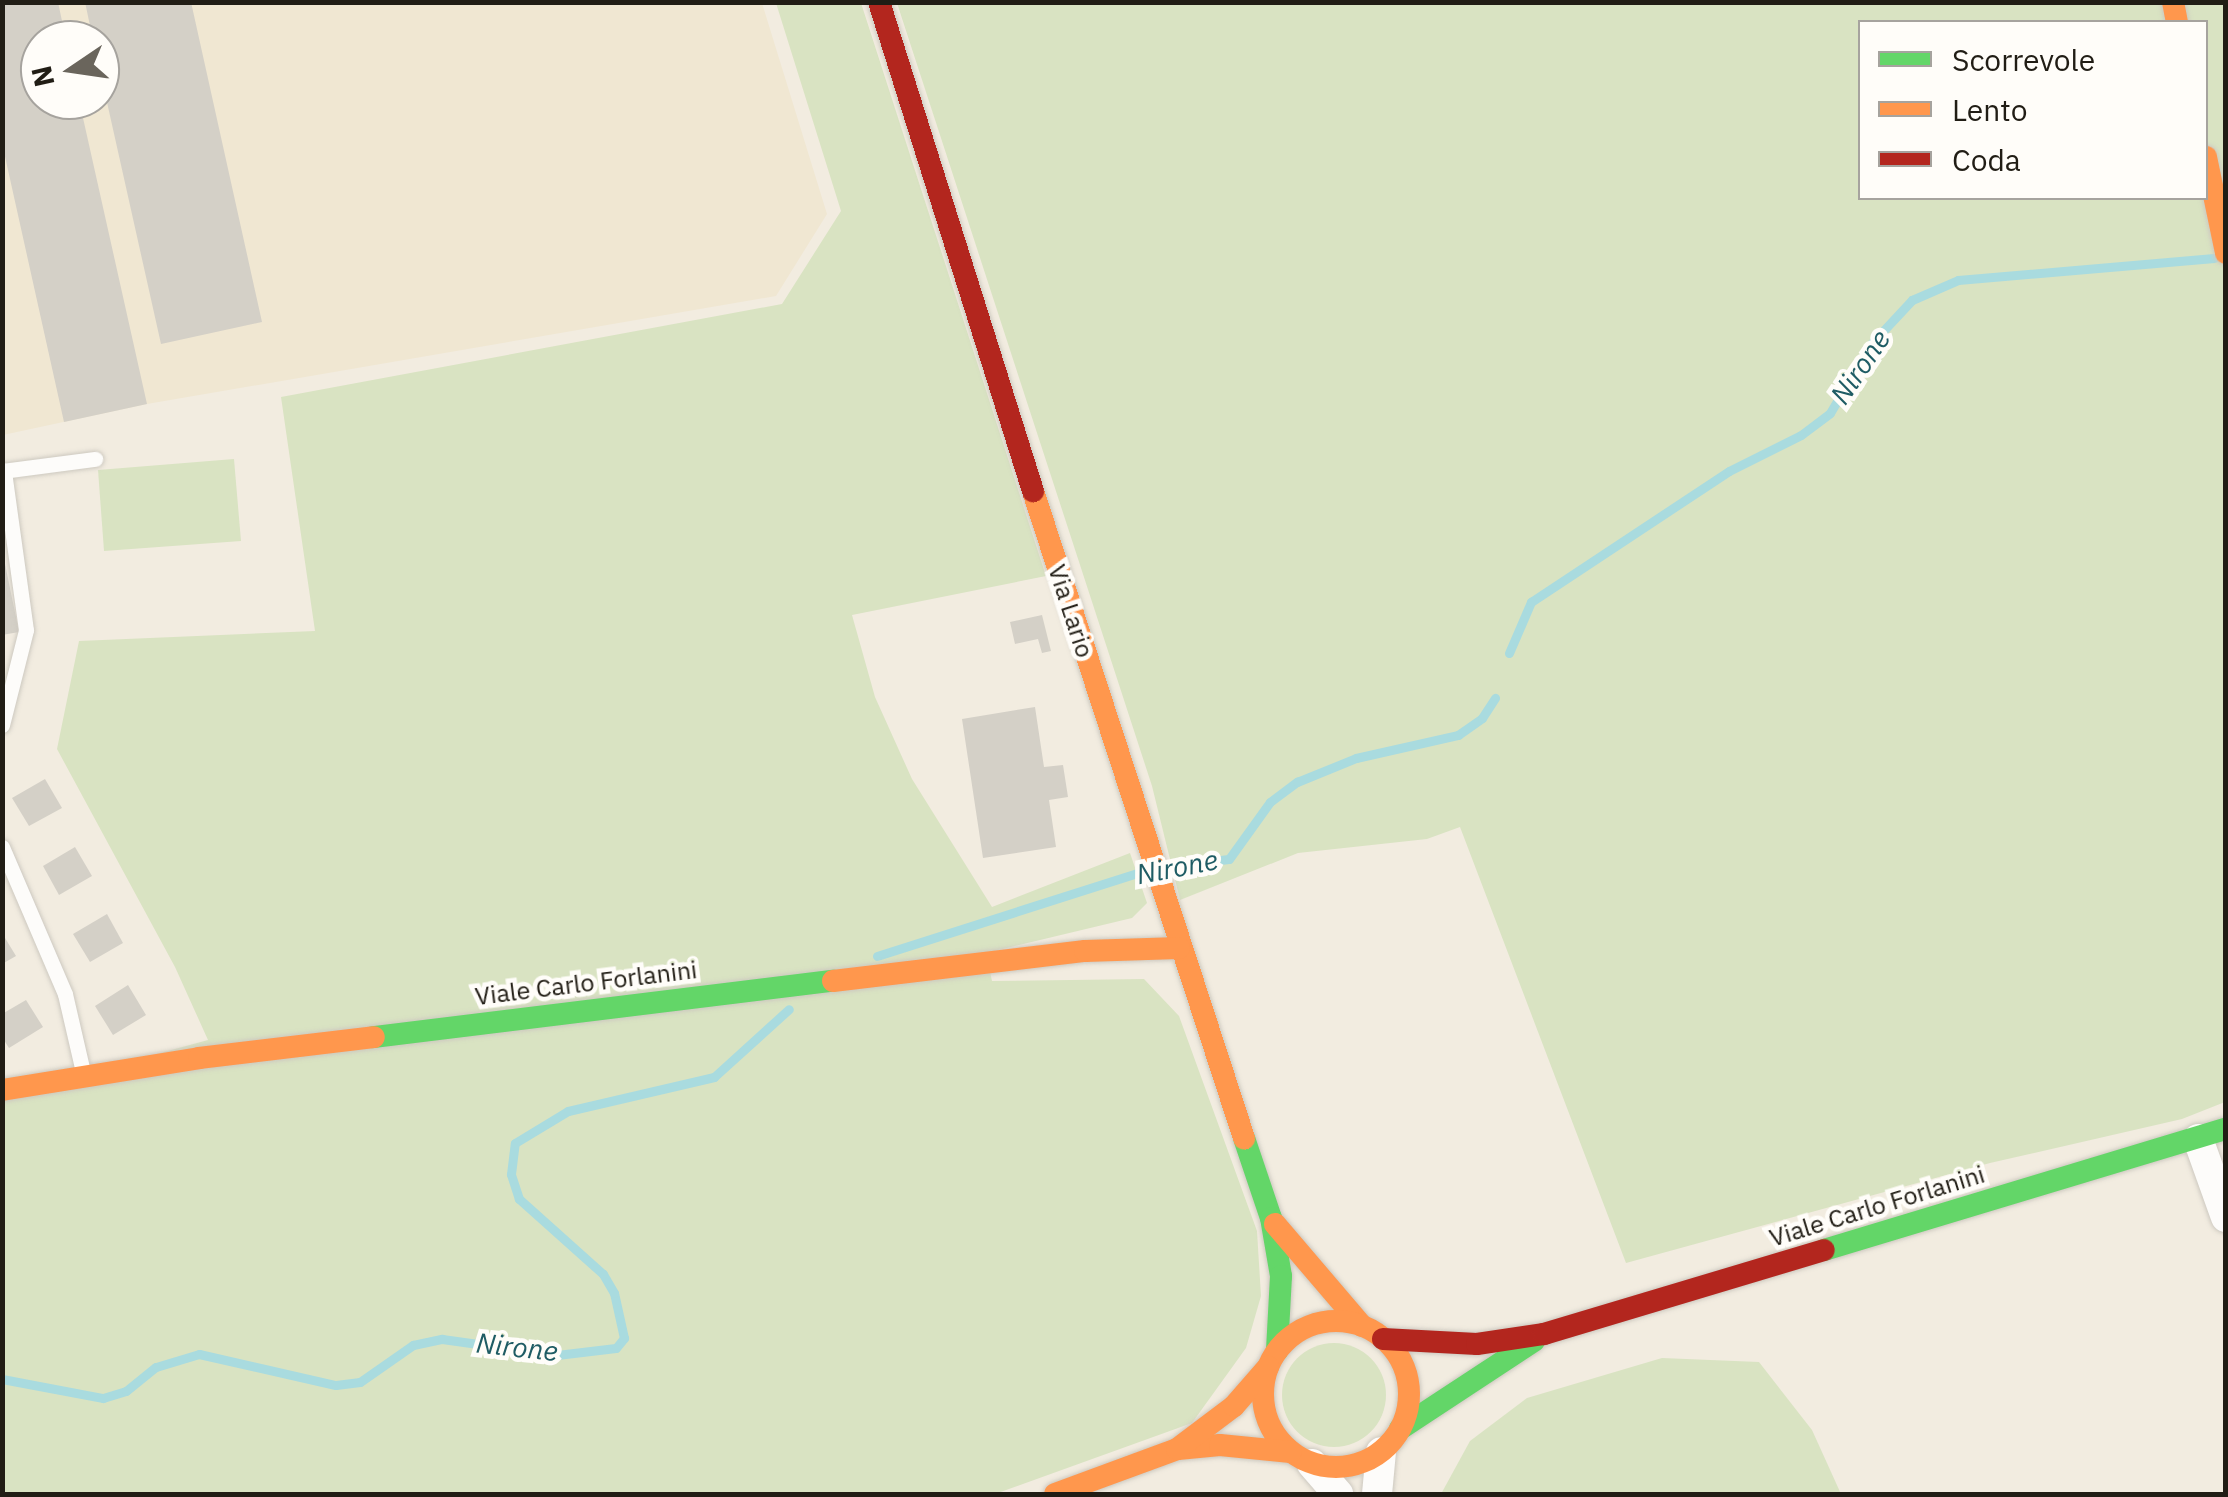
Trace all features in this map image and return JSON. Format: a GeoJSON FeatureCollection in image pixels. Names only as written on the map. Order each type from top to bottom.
{"type":"FeatureCollection","features":[{"type":"Feature","properties":{"kind":"street","name":"Via Lario"},"geometry":{"type":"LineString","coordinates":[[879,2],[1157,881],[1271,1218],[1281,1276],[1273,1359]]}},
{"type":"Feature","properties":{"kind":"street"},"geometry":{"type":"LineString","coordinates":[[2208,167],[2226,253]]}},
{"type":"Feature","properties":{"kind":"street","name":"Viale Carlo Forlanini"},"geometry":{"type":"LineString","coordinates":[[2,1090],[85,1080],[200,1058],[1065,953],[1179,948]]}},
{"type":"Feature","properties":{"kind":"street"},"geometry":{"type":"LineString","coordinates":[[2212,1134],[2226,1218]]}},
{"type":"Feature","properties":{"kind":"street","name":"Viale Carlo Forlanini"},"geometry":{"type":"LineString","coordinates":[[1383,1339],[1477,1344],[1544,1334],[2212,1134]]}},
{"type":"Feature","properties":{"kind":"street","name":"Via Lario"},"geometry":{"type":"LineString","coordinates":[[1271,1218],[1362,1326]]}},
{"type":"Feature","properties":{"kind":"street"},"geometry":{"type":"LineString","coordinates":[[1177,1449],[1234,1406],[1290,1337],[1325,1322],[1362,1326],[1383,1339],[1405,1371],[1407,1410],[1390,1440],[1376,1494]]}},
{"type":"Feature","properties":{"kind":"street","name":"Viale Carlo Forlanini"},"geometry":{"type":"LineString","coordinates":[[1390,1440],[1544,1334]]}},
{"type":"Feature","properties":{"kind":"street"},"geometry":{"type":"LineString","coordinates":[[1273,1359],[1263,1391],[1266,1414],[1275,1436],[1338,1494]]}},
{"type":"Feature","properties":{"kind":"street"},"geometry":{"type":"LineString","coordinates":[[1055,1494],[1177,1449],[1220,1445],[1302,1458],[1335,1468],[1358,1464],[1390,1440]]}},
{"type":"Feature","properties":{"kind":"lane"},"geometry":{"type":"LineString","coordinates":[[2,724],[26,630],[3,471],[95,459]]}},
{"type":"Feature","properties":{"kind":"lane"},"geometry":{"type":"LineString","coordinates":[[2,847],[64,994],[85,1080]]}},
{"type":"Feature","properties":{"kind":"shaded area"},"geometry":{"type":"Polygon","coordinates":[[[3,3],[762,3],[827,214],[776,296],[147,404],[3,435],[3,3]]]}},
{"type":"Feature","properties":{"kind":"green space"},"geometry":{"type":"Polygon","coordinates":[[[776,3],[861,3],[1046,576],[852,615],[875,697],[912,779],[992,907],[1130,853],[1147,903],[1132,918],[986,953],[992,981],[1144,979],[1179,1016],[1257,1231],[1261,1296],[1246,1348],[1192,1423],[995,1494],[3,1494],[3,1096],[208,1040],[175,967],[57,749],[79,641],[315,631],[281,397],[782,304],[841,211],[776,3]]]}},
{"type":"Feature","properties":{"kind":"green space"},"geometry":{"type":"Polygon","coordinates":[[[897,3],[2225,3],[2225,1102],[2182,1119],[1990,1163],[1626,1263],[1460,827],[1427,839],[1298,853],[1180,900],[1152,786],[897,3]]]}},
{"type":"Feature","properties":{"kind":"green space"},"geometry":{"type":"Polygon","coordinates":[[[234,459],[241,541],[104,551],[98,470],[234,459]]]}},
{"type":"Feature","properties":{"kind":"green space"},"geometry":{"type":"Polygon","coordinates":[[[1334,1343],[1354,1347],[1371,1358],[1382,1375],[1386,1395],[1382,1415],[1371,1432],[1354,1443],[1334,1447],[1314,1443],[1297,1432],[1286,1415],[1282,1395],[1286,1375],[1297,1358],[1314,1347],[1334,1343]]]}},
{"type":"Feature","properties":{"kind":"green space"},"geometry":{"type":"Polygon","coordinates":[[[1662,1358],[1759,1362],[1812,1430],[1841,1494],[1441,1494],[1470,1441],[1527,1398],[1662,1358]]]}},
{"type":"Feature","properties":{"kind":"building"},"geometry":{"type":"Polygon","coordinates":[[[2,2],[58,2],[62,20],[20,20],[20,120],[83,120],[147,404],[64,422],[2,143],[2,2]]]}},
{"type":"Feature","properties":{"kind":"building"},"geometry":{"type":"Polygon","coordinates":[[[85,2],[191,2],[262,322],[161,344],[111,120],[120,120],[120,20],[89,20],[85,2]]]}},
{"type":"Feature","properties":{"kind":"building"},"geometry":{"type":"Polygon","coordinates":[[[2,549],[19,632],[2,635],[2,549]]]}},
{"type":"Feature","properties":{"kind":"building"},"geometry":{"type":"Polygon","coordinates":[[[1042,615],[1051,651],[1042,653],[1038,639],[1015,644],[1010,622],[1042,615]]]}},
{"type":"Feature","properties":{"kind":"building"},"geometry":{"type":"Polygon","coordinates":[[[1035,707],[1044,767],[1063,765],[1068,797],[1049,800],[1056,847],[983,858],[962,719],[1035,707]]]}},
{"type":"Feature","properties":{"kind":"building"},"geometry":{"type":"Polygon","coordinates":[[[45,779],[62,808],[29,826],[12,798],[45,779]]]}},
{"type":"Feature","properties":{"kind":"building"},"geometry":{"type":"Polygon","coordinates":[[[75,847],[92,876],[59,895],[43,866],[75,847]]]}},
{"type":"Feature","properties":{"kind":"building"},"geometry":{"type":"Polygon","coordinates":[[[107,914],[123,943],[90,962],[73,934],[107,914]]]}},
{"type":"Feature","properties":{"kind":"building"},"geometry":{"type":"Polygon","coordinates":[[[2,933],[16,956],[2,964],[2,933]]]}},
{"type":"Feature","properties":{"kind":"building"},"geometry":{"type":"Polygon","coordinates":[[[128,985],[146,1015],[113,1035],[95,1006],[128,985]]]}},
{"type":"Feature","properties":{"kind":"building"},"geometry":{"type":"Polygon","coordinates":[[[26,1000],[43,1027],[9,1048],[2,1037],[2,1014],[26,1000]]]}},
{"type":"Feature","properties":{"kind":"waterway","name":"Nirone"},"geometry":{"type":"LineString","coordinates":[[1509,653],[1531,602],[1729,471],[1801,435],[1830,413],[1870,345],[1912,300],[1958,280],[2214,258]]}},
{"type":"Feature","properties":{"kind":"waterway","name":"Nirone"},"geometry":{"type":"LineString","coordinates":[[1163,867],[1229,859],[1270,802],[1297,782],[1356,758],[1458,735],[1482,718],[1495,698]]}},
{"type":"Feature","properties":{"kind":"waterway","name":"Nirone"},"geometry":{"type":"LineString","coordinates":[[877,956],[1143,871]]}},
{"type":"Feature","properties":{"kind":"waterway","name":"Nirone"},"geometry":{"type":"LineString","coordinates":[[2,1379],[103,1398],[126,1391],[156,1367],[199,1354],[336,1385],[360,1382],[413,1345],[442,1339],[557,1355],[616,1348],[624,1338],[614,1293],[603,1274],[519,1199],[511,1174],[515,1143],[568,1111],[714,1077],[789,1009]]}},
{"type":"Feature","properties":{"kind":"traffic: fast"},"geometry":{"type":"LineString","coordinates":[[374,1037],[833,981]]}},
{"type":"Feature","properties":{"kind":"traffic: fast"},"geometry":{"type":"LineString","coordinates":[[1824,1250],[2226,1129]]}},
{"type":"Feature","properties":{"kind":"traffic: fast"},"geometry":{"type":"LineString","coordinates":[[1244,1138],[1271,1218],[1281,1276],[1277,1351]]}},
{"type":"Feature","properties":{"kind":"traffic: fast"},"geometry":{"type":"LineString","coordinates":[[1400,1429],[1534,1341]]}},
{"type":"Feature","properties":{"kind":"traffic: slow"},"geometry":{"type":"LineString","coordinates":[[2173,2],[2177,20]]}},
{"type":"Feature","properties":{"kind":"traffic: slow"},"geometry":{"type":"LineString","coordinates":[[2208,167],[2226,253]]}},
{"type":"Feature","properties":{"kind":"traffic: slow"},"geometry":{"type":"LineString","coordinates":[[1033,491],[1244,1138]]}},
{"type":"Feature","properties":{"kind":"traffic: slow"},"geometry":{"type":"LineString","coordinates":[[833,981],[1085,951],[1179,948]]}},
{"type":"Feature","properties":{"kind":"traffic: slow"},"geometry":{"type":"LineString","coordinates":[[2,1090],[199,1058],[374,1037]]}},
{"type":"Feature","properties":{"kind":"traffic: slow"},"geometry":{"type":"LineString","coordinates":[[1275,1224],[1362,1326]]}},
{"type":"Feature","properties":{"kind":"traffic: slow"},"geometry":{"type":"LineString","coordinates":[[1336,1321],[1364,1327],[1387,1343],[1403,1366],[1409,1394],[1403,1422],[1387,1445],[1364,1461],[1336,1467],[1308,1461],[1285,1445],[1269,1422],[1263,1394],[1269,1366],[1285,1343],[1308,1327],[1336,1321]]}},
{"type":"Feature","properties":{"kind":"traffic: slow"},"geometry":{"type":"LineString","coordinates":[[1055,1494],[1177,1449],[1234,1406],[1268,1367]]}},
{"type":"Feature","properties":{"kind":"traffic: slow"},"geometry":{"type":"LineString","coordinates":[[1178,1449],[1220,1445],[1291,1452]]}},
{"type":"Feature","properties":{"kind":"traffic: jam"},"geometry":{"type":"LineString","coordinates":[[879,2],[1033,491]]}},
{"type":"Feature","properties":{"kind":"traffic: jam"},"geometry":{"type":"LineString","coordinates":[[1383,1339],[1477,1344],[1544,1334],[1824,1250]]}}]}
